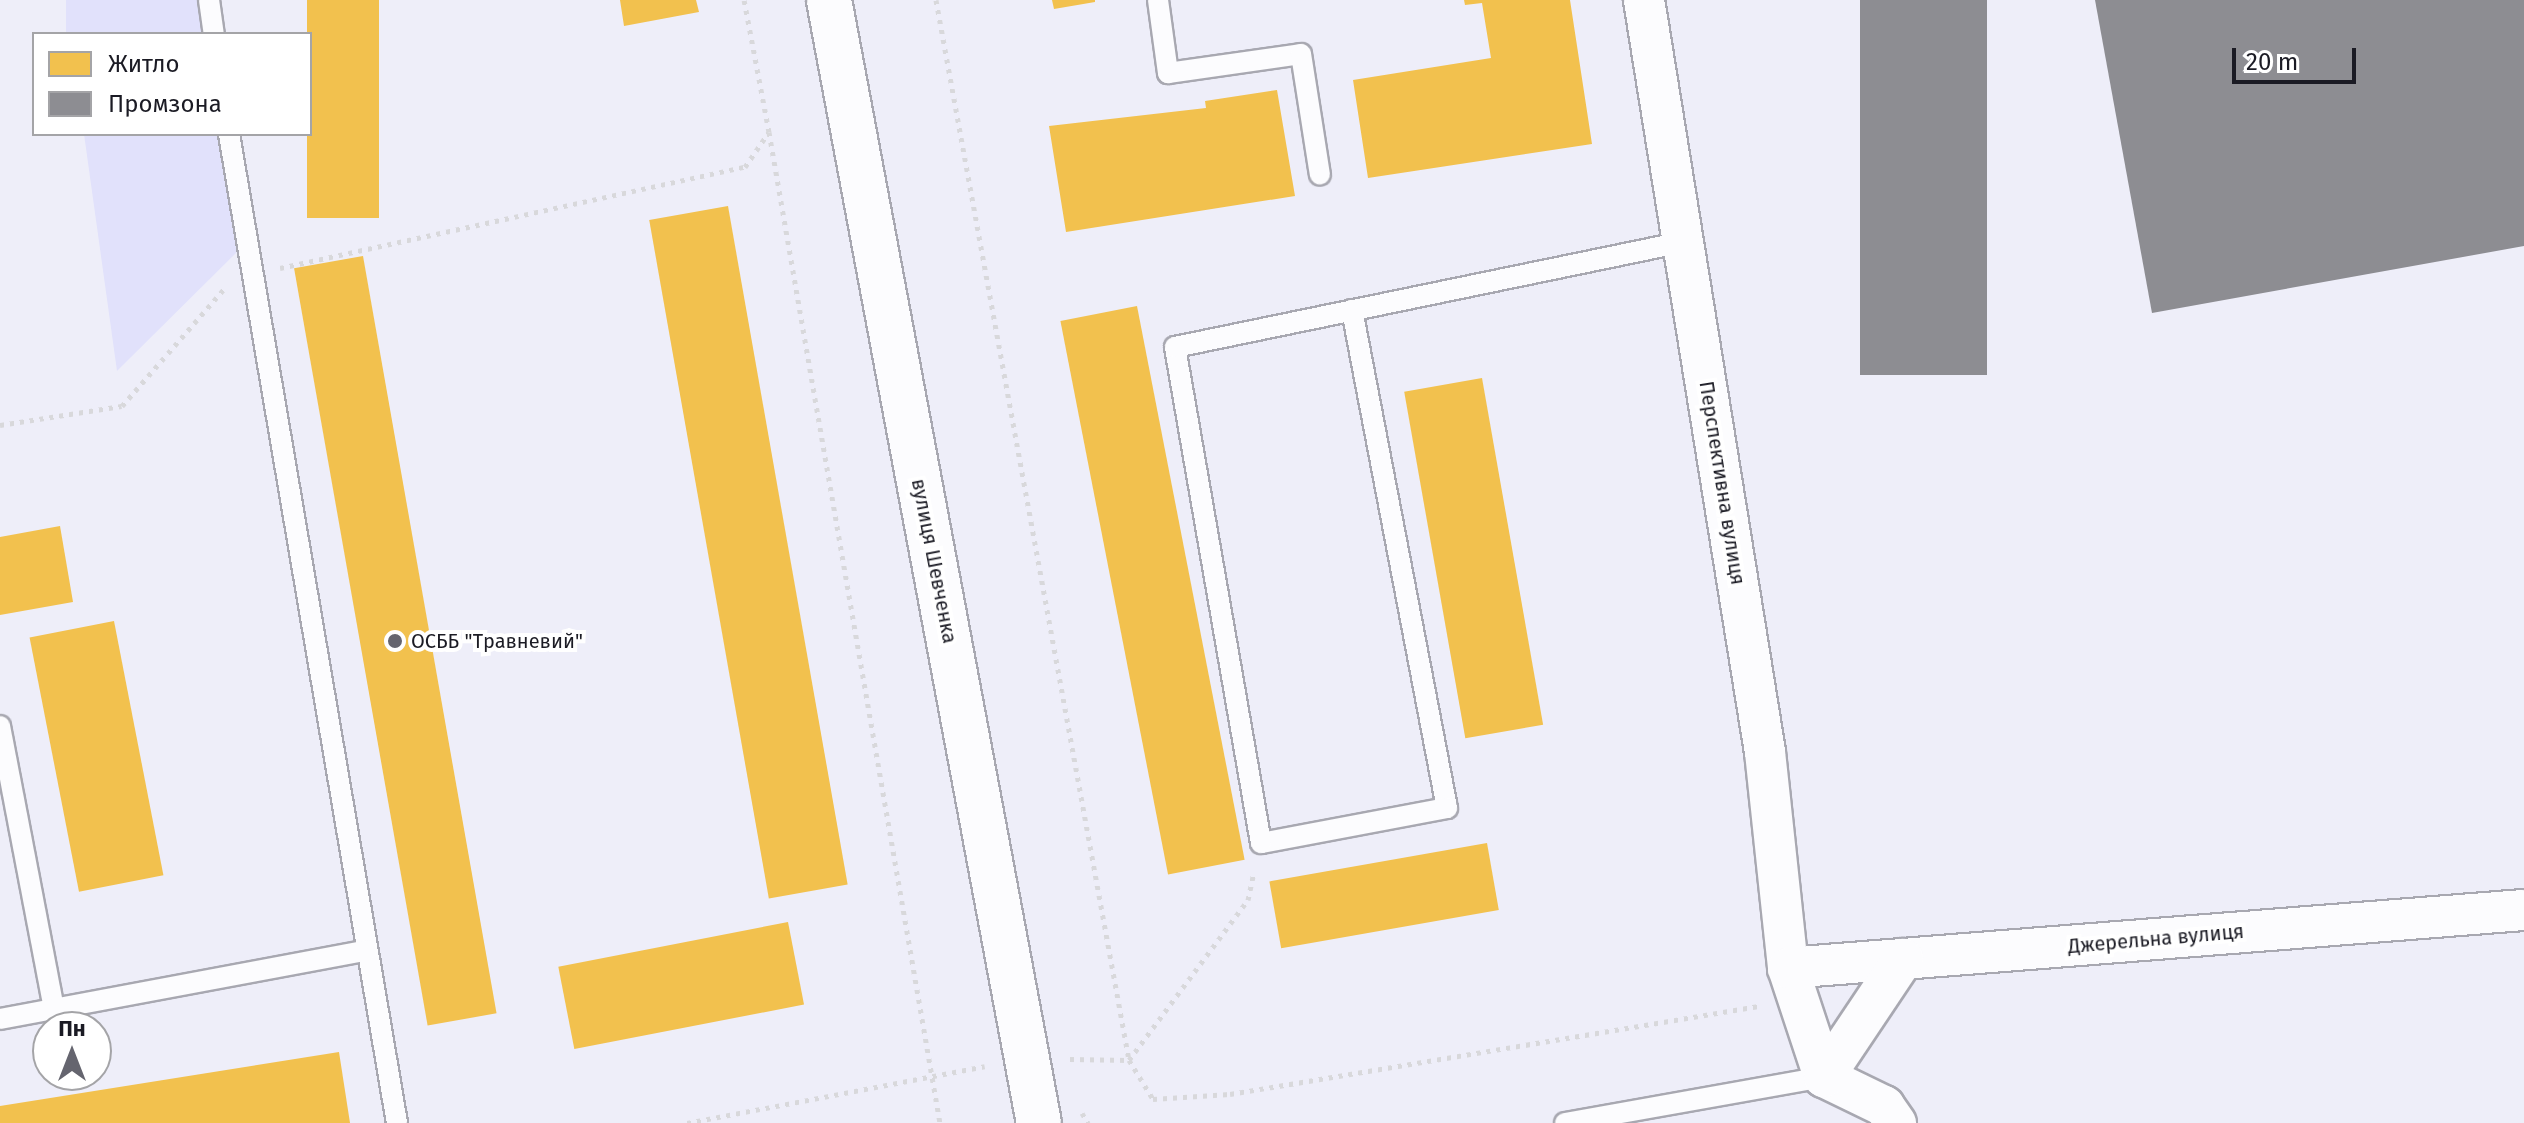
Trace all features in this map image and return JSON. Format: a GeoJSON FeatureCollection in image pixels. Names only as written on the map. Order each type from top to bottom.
{"type":"FeatureCollection","features":[{"type":"Feature","properties":{"kind":"street","name":"вулиця Шевченка"},"geometry":{"type":"LineString","coordinates":[[829,0],[1039,1123]]}},
{"type":"Feature","properties":{"kind":"street","name":"Перспективна вулиця"},"geometry":{"type":"LineString","coordinates":[[1644,0],[1765,752],[1793,984],[1824,1077]]}},
{"type":"Feature","properties":{"kind":"street","name":"Джерельна вулиця"},"geometry":{"type":"LineString","coordinates":[[1793,984],[1903,959],[2524,910]]}},
{"type":"Feature","properties":{"kind":"street"},"geometry":{"type":"LineString","coordinates":[[1896,1123],[1884,1106],[1824,1077],[1903,959]]}},
{"type":"Feature","properties":{"kind":"lane"},"geometry":{"type":"LineString","coordinates":[[209,0],[214,32]]}},
{"type":"Feature","properties":{"kind":"lane"},"geometry":{"type":"LineString","coordinates":[[1158,0],[1168,73],[1301,54],[1320,175]]}},
{"type":"Feature","properties":{"kind":"lane"},"geometry":{"type":"LineString","coordinates":[[229,136],[397,1123]]}},
{"type":"Feature","properties":{"kind":"lane"},"geometry":{"type":"LineString","coordinates":[[1352,310],[1447,808],[1261,843],[1175,347],[1352,310],[1683,242]]}},
{"type":"Feature","properties":{"kind":"lane"},"geometry":{"type":"LineString","coordinates":[[0,726],[54,1009]]}},
{"type":"Feature","properties":{"kind":"lane"},"geometry":{"type":"LineString","coordinates":[[0,1019],[367,950]]}},
{"type":"Feature","properties":{"kind":"lane"},"geometry":{"type":"LineString","coordinates":[[1565,1123],[1824,1077]]}},
{"type":"Feature","properties":{"kind":"path"},"geometry":{"type":"LineString","coordinates":[[744,0],[940,1123]]}},
{"type":"Feature","properties":{"kind":"path"},"geometry":{"type":"LineString","coordinates":[[936,0],[1129,1060],[1153,1099],[1230,1094],[1793,984]]}},
{"type":"Feature","properties":{"kind":"path"},"geometry":{"type":"LineString","coordinates":[[269,270],[745,167],[769,132]]}},
{"type":"Feature","properties":{"kind":"path"},"geometry":{"type":"LineString","coordinates":[[0,425],[122,406],[234,278]]}},
{"type":"Feature","properties":{"kind":"path"},"geometry":{"type":"LineString","coordinates":[[1129,1060],[1248,900],[1261,843]]}},
{"type":"Feature","properties":{"kind":"path"},"geometry":{"type":"LineString","coordinates":[[687,1123],[1028,1058],[1129,1060]]}},
{"type":"Feature","properties":{"kind":"shaded area"},"geometry":{"type":"Polygon","coordinates":[[[66,0],[211,0],[211,32],[66,32],[66,0]]]}},
{"type":"Feature","properties":{"kind":"shaded area"},"geometry":{"type":"Polygon","coordinates":[[[84,136],[229,136],[244,245],[117,371],[84,136]]]}},
{"type":"Feature","properties":{"kind":"building: Житло"},"geometry":{"type":"Polygon","coordinates":[[[307,0],[379,0],[379,218],[307,218],[307,136],[312,136],[312,32],[307,32],[307,0]]]}},
{"type":"Feature","properties":{"kind":"building: Житло"},"geometry":{"type":"Polygon","coordinates":[[[620,0],[696,0],[699,12],[624,26],[620,0]]]}},
{"type":"Feature","properties":{"kind":"building: Житло"},"geometry":{"type":"Polygon","coordinates":[[[1052,0],[1095,0],[1095,2],[1054,9],[1052,0]]]}},
{"type":"Feature","properties":{"kind":"building: Житло"},"geometry":{"type":"Polygon","coordinates":[[[1464,0],[1570,0],[1592,144],[1368,178],[1353,80],[1491,58],[1482,3],[1465,5],[1464,0]]]}},
{"type":"Feature","properties":{"kind":"building: Житло"},"geometry":{"type":"Polygon","coordinates":[[[1277,90],[1295,196],[1066,232],[1049,126],[1206,108],[1205,101],[1277,90]]]}},
{"type":"Feature","properties":{"kind":"building: Житло"},"geometry":{"type":"Polygon","coordinates":[[[728,206],[848,885],[769,898],[649,220],[728,206]]]}},
{"type":"Feature","properties":{"kind":"building: Житло","name":"ОСББ \"Травневий\""},"geometry":{"type":"Polygon","coordinates":[[[363,256],[497,1013],[428,1025],[294,268],[363,256]]]}},
{"type":"Feature","properties":{"kind":"building: Житло"},"geometry":{"type":"Polygon","coordinates":[[[1137,306],[1245,860],[1168,875],[1060,321],[1137,306]]]}},
{"type":"Feature","properties":{"kind":"building: Житло"},"geometry":{"type":"Polygon","coordinates":[[[1482,378],[1543,725],[1465,738],[1404,392],[1482,378]]]}},
{"type":"Feature","properties":{"kind":"building: Житло"},"geometry":{"type":"Polygon","coordinates":[[[60,526],[73,602],[0,615],[0,537],[60,526]]]}},
{"type":"Feature","properties":{"kind":"building: Житло"},"geometry":{"type":"Polygon","coordinates":[[[114,621],[163,875],[79,892],[30,637],[114,621]]]}},
{"type":"Feature","properties":{"kind":"building: Житло"},"geometry":{"type":"Polygon","coordinates":[[[1487,843],[1499,910],[1281,948],[1269,881],[1487,843]]]}},
{"type":"Feature","properties":{"kind":"building: Житло"},"geometry":{"type":"Polygon","coordinates":[[[788,922],[804,1004],[574,1049],[558,967],[788,922]]]}},
{"type":"Feature","properties":{"kind":"building: Житло"},"geometry":{"type":"Polygon","coordinates":[[[339,1052],[350,1123],[0,1123],[0,1106],[112,1091],[112,1088],[339,1052]]]}},
{"type":"Feature","properties":{"kind":"building: Промзона"},"geometry":{"type":"Polygon","coordinates":[[[1860,0],[1987,0],[1987,375],[1860,375],[1860,0]]]}},
{"type":"Feature","properties":{"kind":"building: Промзона"},"geometry":{"type":"Polygon","coordinates":[[[2095,0],[2524,0],[2524,246],[2152,313],[2095,0]]]}},
{"type":"Feature","properties":{"kind":"place","name":"ОСББ \"Травневий\""},"geometry":{"type":"Point","coordinates":[395,641]}}]}
